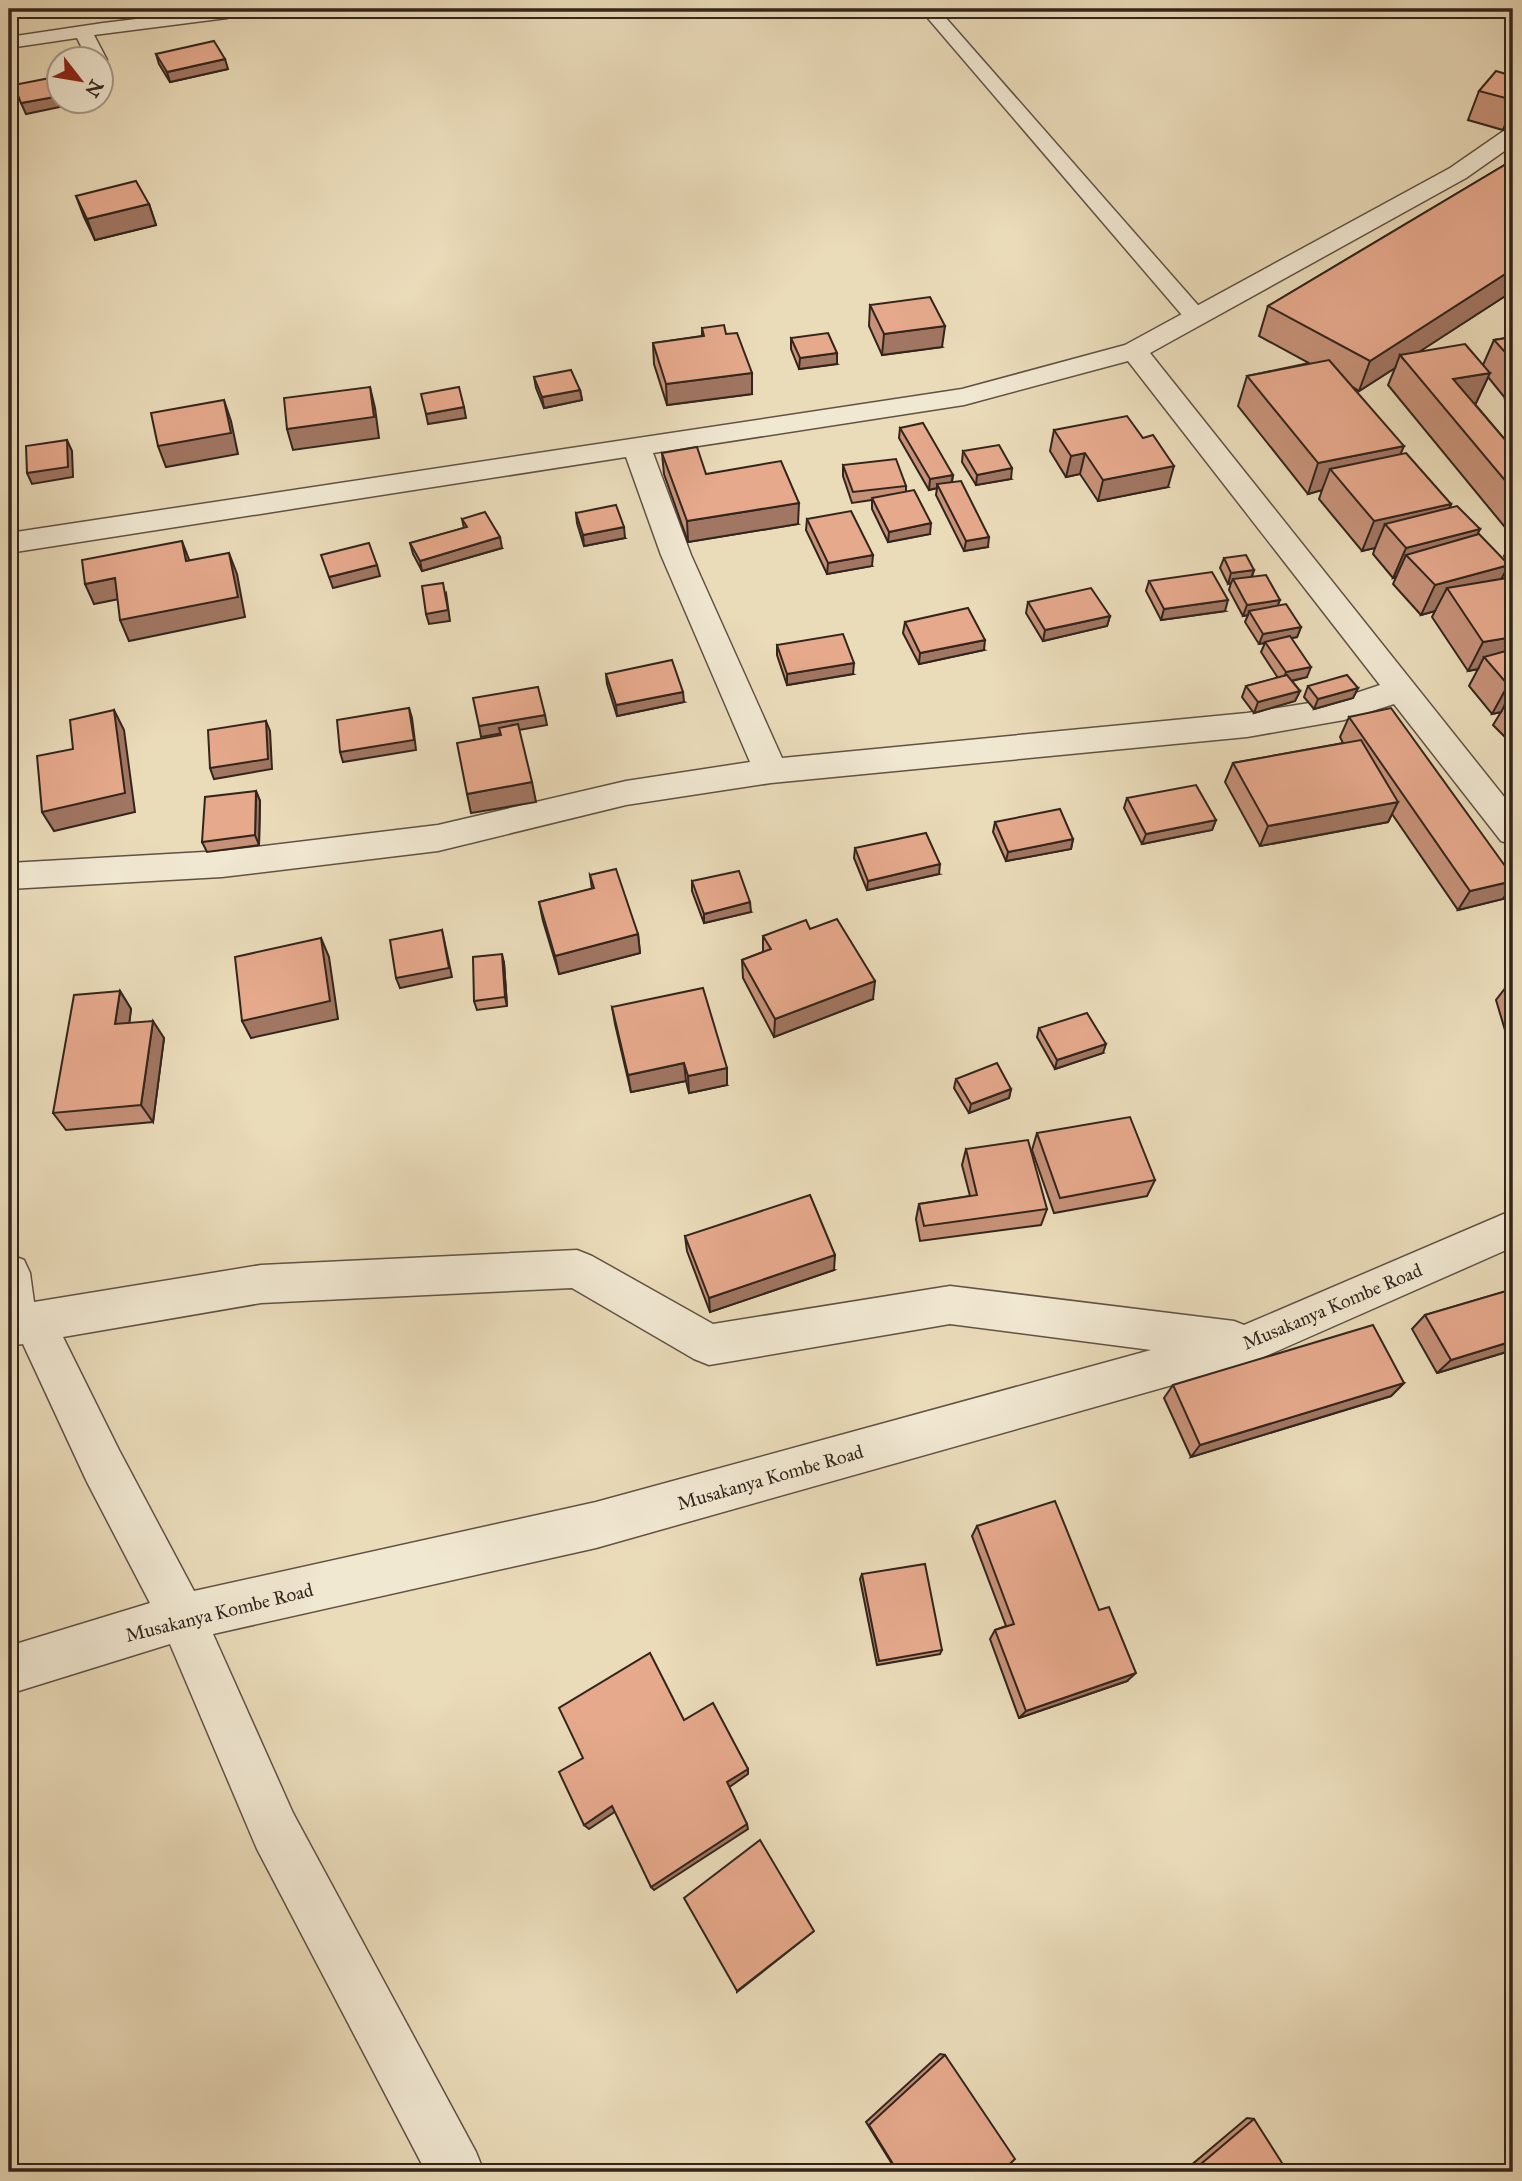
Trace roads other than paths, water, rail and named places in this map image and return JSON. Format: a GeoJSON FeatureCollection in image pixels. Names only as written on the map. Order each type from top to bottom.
{"type":"FeatureCollection","features":[{"type":"Feature","properties":{"kind":"street"},"geometry":{"type":"LineString","coordinates":[[9,543],[964,397],[1134,351],[1458,173],[1513,135]]}},
{"type":"Feature","properties":{"kind":"street"},"geometry":{"type":"LineString","coordinates":[[1134,351],[1513,832]]}},
{"type":"Feature","properties":{"kind":"street"},"geometry":{"type":"LineString","coordinates":[[637,449],[676,555],[771,771]]}},
{"type":"Feature","properties":{"kind":"street"},"geometry":{"type":"LineString","coordinates":[[9,876],[222,864],[438,838],[626,793],[771,771],[967,754],[1247,724],[1344,709],[1400,690]]}},
{"type":"Feature","properties":{"kind":"street","name":"Musakanya Kombe Road"},"geometry":{"type":"LineString","coordinates":[[9,1670],[182,1617],[596,1525],[1250,1343],[1513,1228]]}},
{"type":"Feature","properties":{"kind":"street"},"geometry":{"type":"LineString","coordinates":[[12,1326],[261,1284],[577,1269],[709,1345],[950,1305],[1250,1343]]}},
{"type":"Feature","properties":{"kind":"street"},"geometry":{"type":"LineString","coordinates":[[9,1273],[12,1326]]}},
{"type":"Feature","properties":{"kind":"street"},"geometry":{"type":"LineString","coordinates":[[12,1326],[35,1324],[103,1466],[182,1617],[275,1831],[456,2172]]}},
{"type":"Feature","properties":{"kind":"lane"},"geometry":{"type":"LineString","coordinates":[[929,9],[1196,317]]}},
{"type":"Feature","properties":{"kind":"lane"},"geometry":{"type":"LineString","coordinates":[[9,43],[221,14]]}},
{"type":"Feature","properties":{"kind":"lane"},"geometry":{"type":"LineString","coordinates":[[83,31],[91,46]]}}]}
